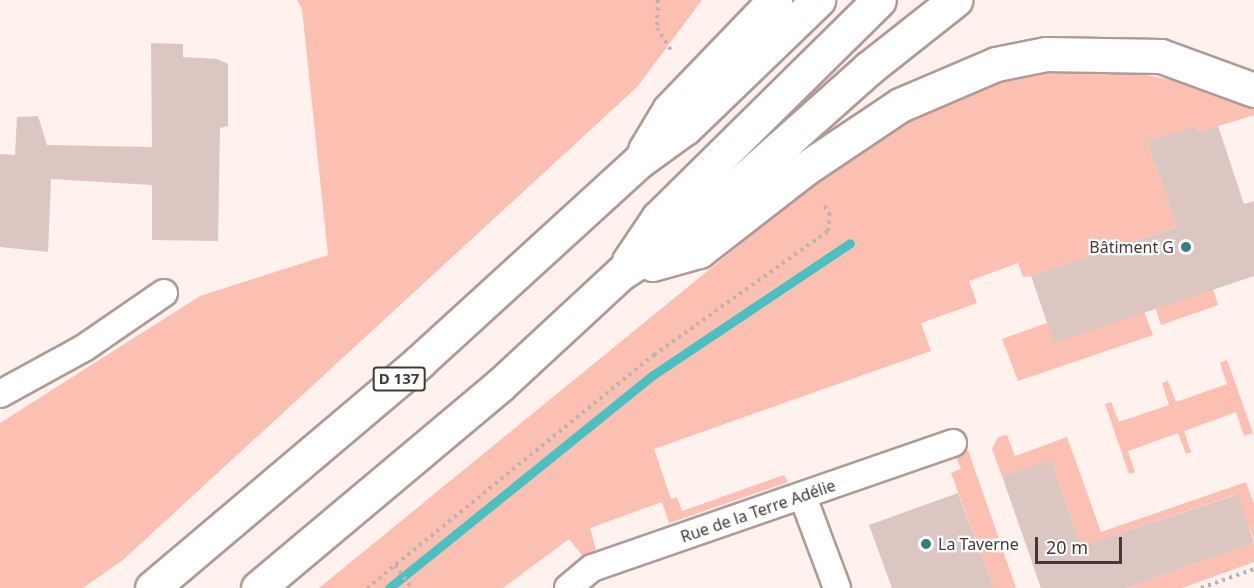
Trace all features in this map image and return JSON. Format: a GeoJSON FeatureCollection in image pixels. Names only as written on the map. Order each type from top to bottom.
{"type":"FeatureCollection","features":[{"type":"Feature","properties":{"kind":"highway"},"geometry":{"type":"LineString","coordinates":[[638,162],[669,110],[775,0]]}},
{"type":"Feature","properties":{"kind":"highway","name":"D 137"},"geometry":{"type":"LineString","coordinates":[[152,588],[419,362],[638,162],[685,128],[818,0]]}},
{"type":"Feature","properties":{"kind":"highway"},"geometry":{"type":"LineString","coordinates":[[621,273],[658,218],[879,0]]}},
{"type":"Feature","properties":{"kind":"highway"},"geometry":{"type":"LineString","coordinates":[[258,588],[500,385],[621,273],[685,232],[869,68],[955,0]]}},
{"type":"Feature","properties":{"kind":"highway"},"geometry":{"type":"LineString","coordinates":[[621,273],[699,252],[806,168],[900,105],[996,64],[1047,54],[1161,56],[1254,90]]}},
{"type":"Feature","properties":{"kind":"street"},"geometry":{"type":"LineString","coordinates":[[0,394],[84,348],[164,293]]}},
{"type":"Feature","properties":{"kind":"street","name":"Rue de la Terre Adélie"},"geometry":{"type":"LineString","coordinates":[[568,588],[592,568],[953,443]]}},
{"type":"Feature","properties":{"kind":"street"},"geometry":{"type":"LineString","coordinates":[[803,496],[837,588]]}},
{"type":"Feature","properties":{"kind":"path"},"geometry":{"type":"LineString","coordinates":[[658,0],[657,28],[671,50]]}},
{"type":"Feature","properties":{"kind":"path"},"geometry":{"type":"LineString","coordinates":[[367,588],[654,355],[828,231],[830,214],[823,204]]}},
{"type":"Feature","properties":{"kind":"path"},"geometry":{"type":"LineString","coordinates":[[395,566],[412,588]]}},
{"type":"Feature","properties":{"kind":"path"},"geometry":{"type":"LineString","coordinates":[[1201,588],[1254,569]]}},
{"type":"Feature","properties":{"kind":"shaded area"},"geometry":{"type":"Polygon","coordinates":[[[297,0],[702,0],[637,87],[124,559],[83,588],[0,588],[0,423],[200,296],[328,255],[302,9],[297,0]]]}},
{"type":"Feature","properties":{"kind":"shaded area"},"geometry":{"type":"Polygon","coordinates":[[[1111,68],[1207,87],[1254,110],[1254,115],[1199,132],[1195,126],[1147,141],[1177,227],[1031,276],[1023,277],[1018,263],[969,281],[977,303],[921,323],[931,351],[654,449],[671,499],[677,497],[682,511],[784,475],[788,482],[669,523],[662,502],[590,528],[596,550],[583,556],[569,539],[503,588],[319,588],[852,153],[909,116],[986,81],[1029,70],[1111,68]]]}},
{"type":"Feature","properties":{"kind":"shaded area"},"geometry":{"type":"Polygon","coordinates":[[[1212,286],[1218,305],[1161,325],[1156,309],[1212,286]]]}},
{"type":"Feature","properties":{"kind":"shaded area"},"geometry":{"type":"Polygon","coordinates":[[[1144,312],[1153,335],[1018,381],[1002,339],[1047,323],[1144,312]]]}},
{"type":"Feature","properties":{"kind":"shaded area"},"geometry":{"type":"Polygon","coordinates":[[[1227,360],[1253,433],[1244,436],[1236,412],[1184,431],[1191,452],[1186,454],[1178,433],[1128,451],[1135,472],[1129,474],[1105,404],[1111,402],[1119,422],[1169,405],[1162,383],[1168,381],[1176,402],[1227,384],[1220,363],[1227,360]]]}},
{"type":"Feature","properties":{"kind":"shaded area"},"geometry":{"type":"Polygon","coordinates":[[[1007,435],[1015,456],[1067,437],[1101,532],[1246,482],[1254,504],[1254,541],[1237,494],[1081,546],[1051,459],[1002,476],[992,449],[998,437],[1007,435]]]}},
{"type":"Feature","properties":{"kind":"shaded area"},"geometry":{"type":"Polygon","coordinates":[[[968,450],[1016,588],[994,588],[951,473],[961,469],[955,454],[968,450]]]}},
{"type":"Feature","properties":{"kind":"shaded area"},"geometry":{"type":"Polygon","coordinates":[[[1254,543],[1254,562],[1182,588],[1126,588],[1254,543]]]}},
{"type":"Feature","properties":{"kind":"building"},"geometry":{"type":"Polygon","coordinates":[[[151,43],[183,44],[183,57],[217,59],[228,64],[228,126],[220,128],[218,241],[152,240],[152,185],[51,179],[48,252],[0,247],[0,154],[15,155],[17,117],[38,116],[47,145],[152,147],[151,43]]]}},
{"type":"Feature","properties":{"kind":"building","name":"Bâtiment G"},"geometry":{"type":"Polygon","coordinates":[[[1195,126],[1199,132],[1218,126],[1244,204],[1254,201],[1254,276],[1054,343],[1031,276],[1177,227],[1147,141],[1195,126]]]}},
{"type":"Feature","properties":{"kind":"building"},"geometry":{"type":"Polygon","coordinates":[[[1051,459],[1081,546],[1238,494],[1254,543],[1126,588],[1041,588],[1002,476],[1051,459]]]}},
{"type":"Feature","properties":{"kind":"building","name":"La Taverne"},"geometry":{"type":"Polygon","coordinates":[[[958,493],[994,588],[892,588],[869,525],[958,493]]]}},
{"type":"Feature","properties":{"kind":"waterway"},"geometry":{"type":"LineString","coordinates":[[389,588],[653,375],[850,243]]}},
{"type":"Feature","properties":{"kind":"place","name":"Bâtiment G"},"geometry":{"type":"Point","coordinates":[1186,247]}},
{"type":"Feature","properties":{"kind":"place","name":"La Taverne"},"geometry":{"type":"Point","coordinates":[926,544]}}]}
